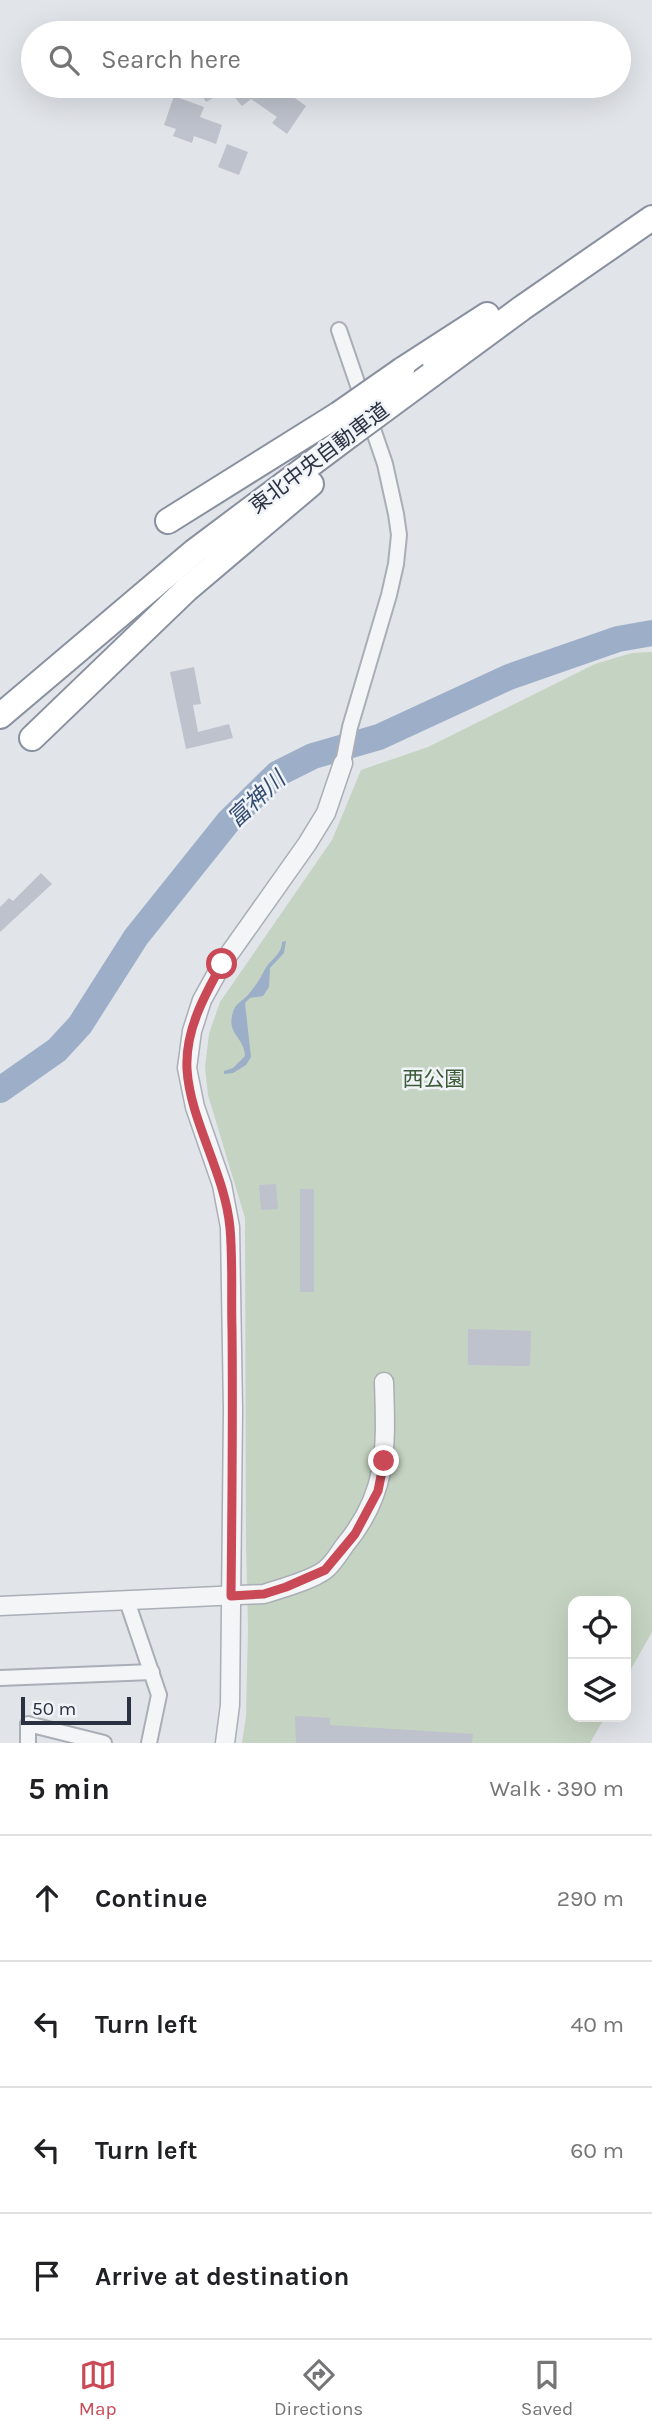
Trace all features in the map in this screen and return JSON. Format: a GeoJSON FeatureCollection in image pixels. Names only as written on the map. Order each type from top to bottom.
{"type":"FeatureCollection","features":[{"type":"Feature","properties":{"kind":"highway","name":"東北中央自動車道"},"geometry":{"type":"LineString","coordinates":[[0,716],[195,551],[349,432],[433,379],[522,308],[652,218]]}},
{"type":"Feature","properties":{"kind":"highway"},"geometry":{"type":"LineString","coordinates":[[32,738],[187,589],[250,534],[349,432],[402,370],[558,269],[632,233]]}},
{"type":"Feature","properties":{"kind":"highway"},"geometry":{"type":"LineString","coordinates":[[168,521],[349,432]]}},
{"type":"Feature","properties":{"kind":"street"},"geometry":{"type":"LineString","coordinates":[[225,1743],[230,1705],[233,1410],[230,1227],[222,1185],[195,1107],[187,1068],[192,1031],[202,1000],[222,964],[326,813],[343,763],[350,727],[396,564],[399,536],[385,464],[340,330]]}},
{"type":"Feature","properties":{"kind":"street"},"geometry":{"type":"LineString","coordinates":[[0,1606],[264,1594],[325,1570],[355,1534],[378,1491],[384,1461],[384,1382]]}},
{"type":"Feature","properties":{"kind":"street"},"geometry":{"type":"LineString","coordinates":[[127,1601],[159,1695],[149,1743]]}},
{"type":"Feature","properties":{"kind":"street"},"geometry":{"type":"LineString","coordinates":[[0,1678],[152,1672]]}},
{"type":"Feature","properties":{"kind":"street"},"geometry":{"type":"LineString","coordinates":[[28,1743],[28,1724],[104,1743]]}},
{"type":"Feature","properties":{"kind":"green space","name":"西公園"},"geometry":{"type":"Polygon","coordinates":[[[652,652],[652,1632],[631,1669],[631,1596],[568,1596],[568,1722],[602,1722],[590,1743],[242,1743],[246,1716],[248,1628],[245,1218],[208,1095],[205,1067],[209,1034],[220,1002],[332,840],[361,770],[428,747],[595,664],[632,653],[652,652]]]}},
{"type":"Feature","properties":{"kind":"water"},"geometry":{"type":"Polygon","coordinates":[[[286,941],[284,953],[270,968],[269,987],[263,996],[250,998],[245,1003],[251,1057],[246,1065],[233,1073],[224,1074],[224,1071],[233,1068],[245,1056],[242,1044],[233,1031],[231,1020],[234,1009],[247,996],[278,953],[282,942],[286,941]]]}},
{"type":"Feature","properties":{"kind":"building"},"geometry":{"type":"Polygon","coordinates":[[[173,98],[179,98],[204,107],[200,117],[222,125],[216,144],[194,136],[192,143],[173,136],[176,129],[164,125],[173,98]]]}},
{"type":"Feature","properties":{"kind":"building"},"geometry":{"type":"Polygon","coordinates":[[[235,98],[295,98],[306,106],[287,134],[272,123],[277,117],[251,99],[242,106],[235,98]]]}},
{"type":"Feature","properties":{"kind":"building"},"geometry":{"type":"Polygon","coordinates":[[[227,144],[248,152],[239,175],[218,167],[227,144]]]}},
{"type":"Feature","properties":{"kind":"building"},"geometry":{"type":"Polygon","coordinates":[[[194,667],[201,704],[193,705],[198,732],[229,724],[233,738],[186,749],[170,672],[194,667]]]}},
{"type":"Feature","properties":{"kind":"building"},"geometry":{"type":"Polygon","coordinates":[[[41,873],[52,884],[0,932],[0,907],[9,898],[13,901],[41,873]]]}},
{"type":"Feature","properties":{"kind":"building"},"geometry":{"type":"Polygon","coordinates":[[[276,1184],[278,1209],[261,1210],[259,1185],[276,1184]]]}},
{"type":"Feature","properties":{"kind":"building"},"geometry":{"type":"Polygon","coordinates":[[[300,1189],[314,1189],[314,1292],[300,1292],[300,1189]]]}},
{"type":"Feature","properties":{"kind":"building"},"geometry":{"type":"Polygon","coordinates":[[[468,1329],[531,1331],[530,1366],[468,1365],[468,1329]]]}},
{"type":"Feature","properties":{"kind":"building"},"geometry":{"type":"Polygon","coordinates":[[[295,1716],[330,1718],[330,1725],[473,1734],[472,1743],[296,1743],[295,1716]]]}},
{"type":"Feature","properties":{"kind":"waterway","name":"富神川"},"geometry":{"type":"LineString","coordinates":[[0,1090],[57,1050],[80,1025],[136,937],[228,822],[277,774],[313,756],[379,737],[509,677],[618,639],[652,633]]}},
{"type":"Feature","properties":{"kind":"route"},"geometry":{"type":"LineString","coordinates":[[222,964],[202,1000],[192,1031],[187,1068],[195,1107],[222,1185],[230,1227],[233,1410],[231,1596],[264,1594],[325,1570],[355,1534],[378,1491],[384,1461]]}}]}
